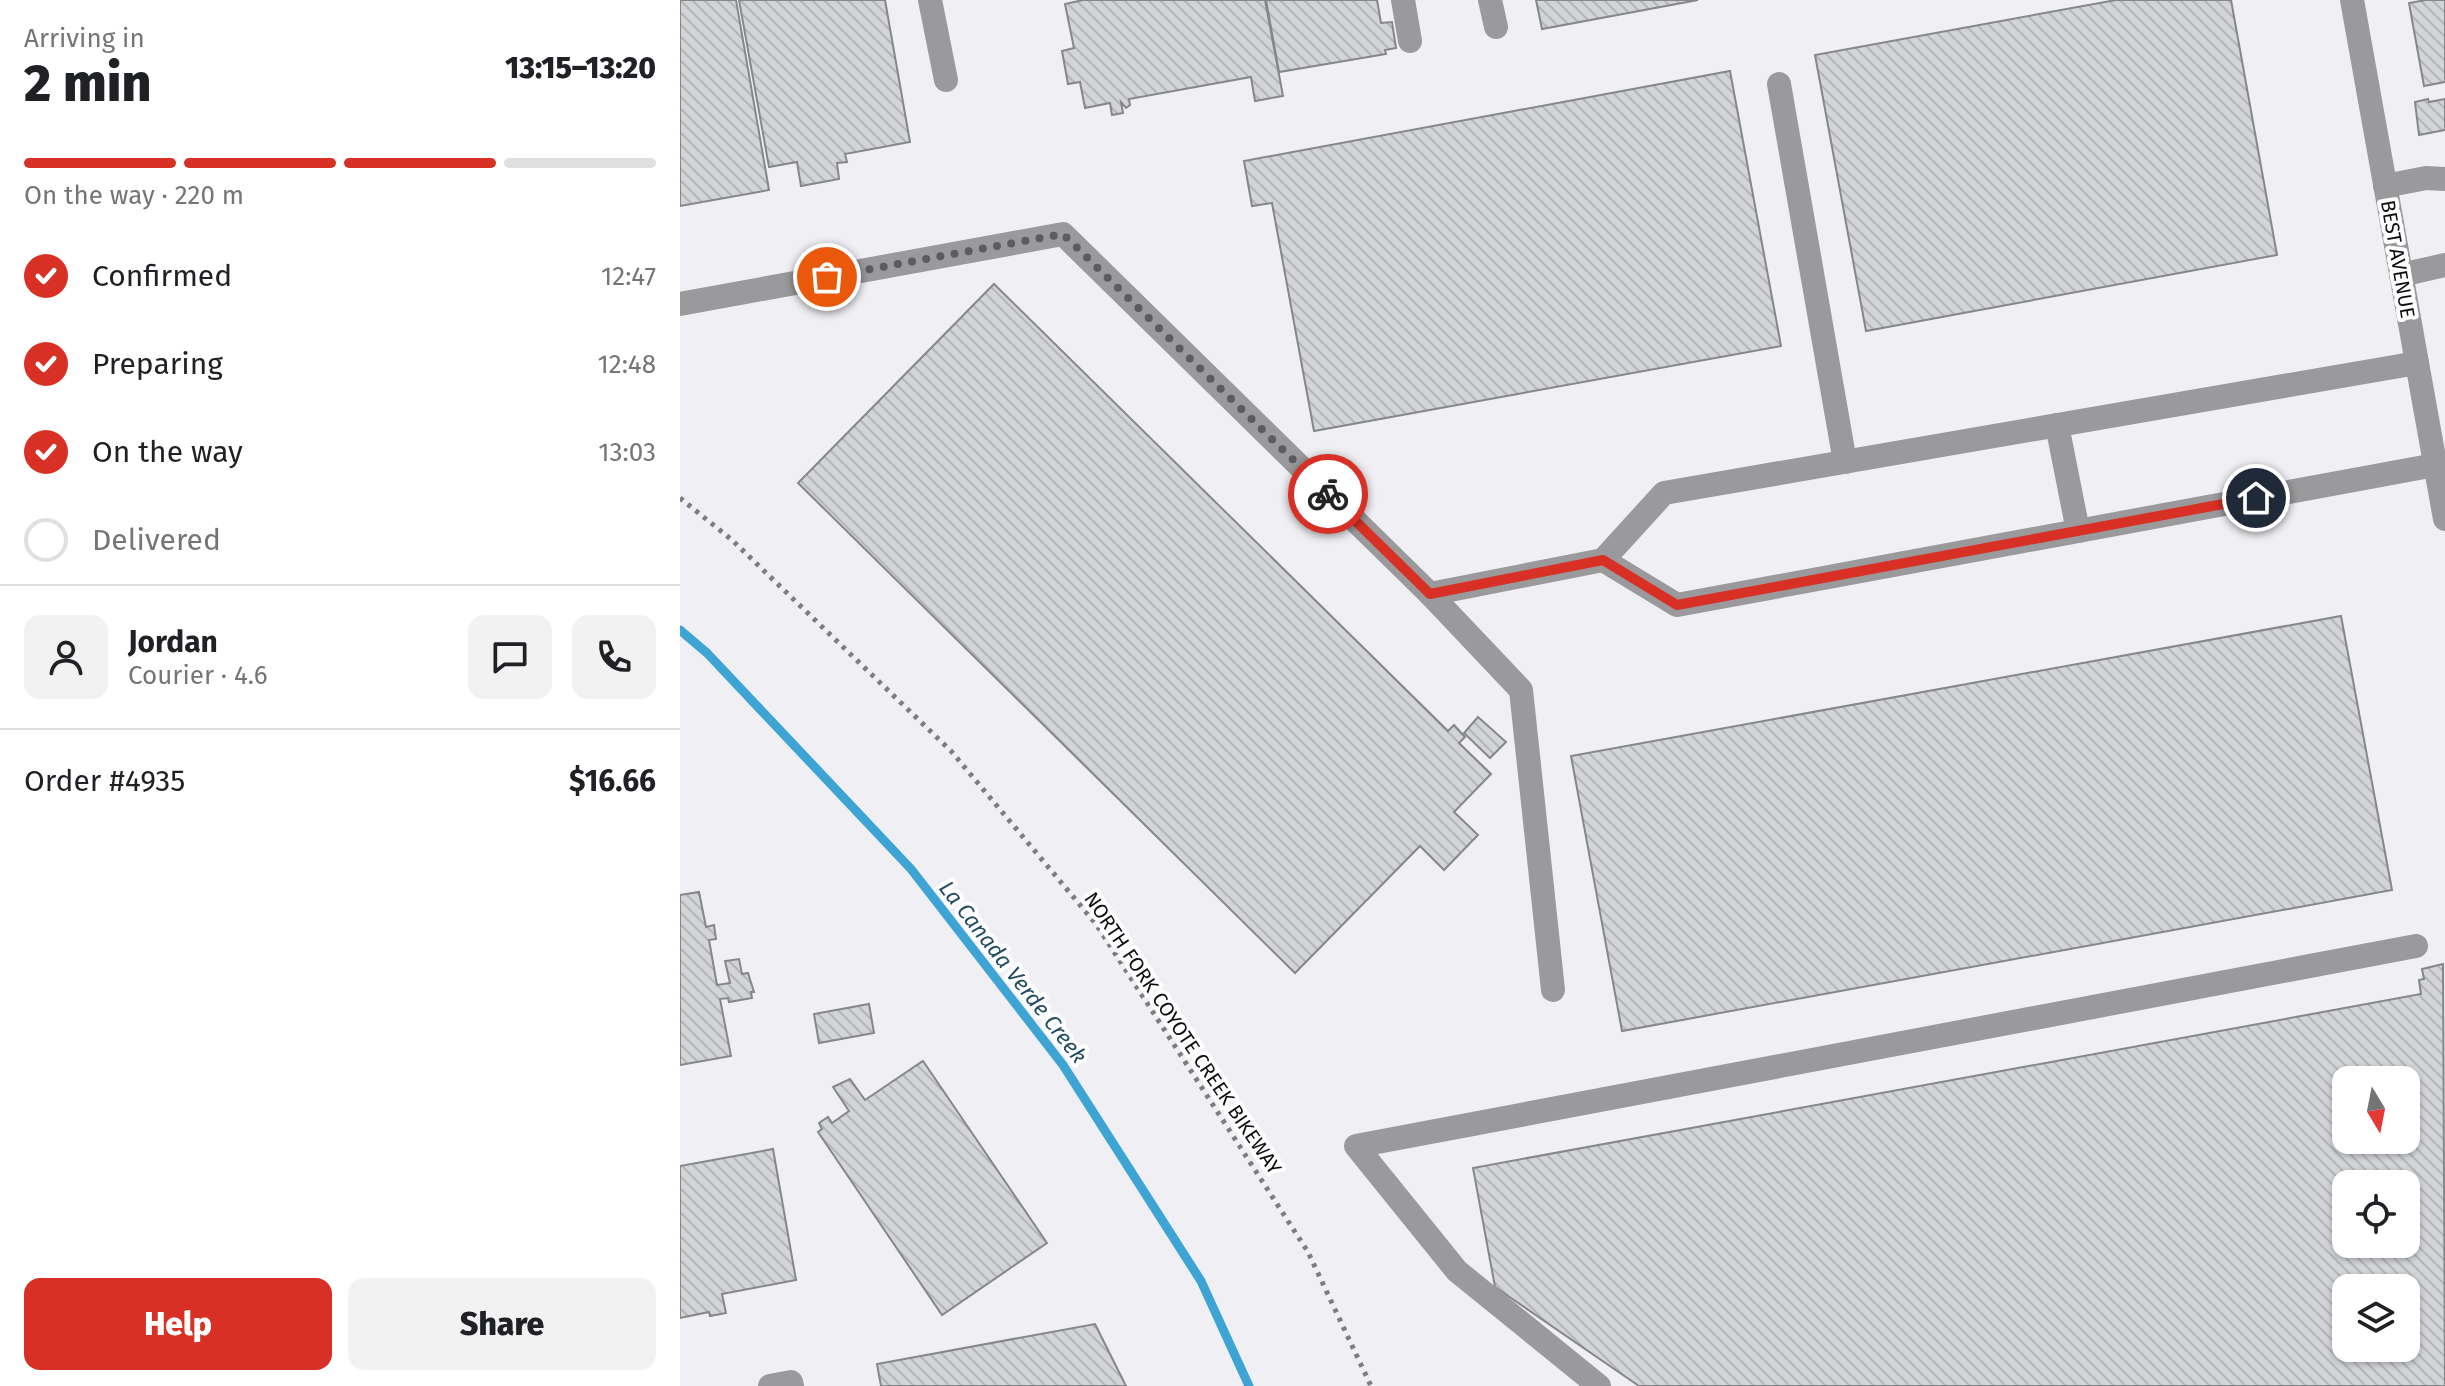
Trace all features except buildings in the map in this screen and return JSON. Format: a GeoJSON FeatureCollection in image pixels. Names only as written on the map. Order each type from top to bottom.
{"type":"FeatureCollection","features":[{"type":"Feature","properties":{"kind":"street"},"geometry":{"type":"LineString","coordinates":[[930,0],[946,80]]}},
{"type":"Feature","properties":{"kind":"street"},"geometry":{"type":"LineString","coordinates":[[1403,0],[1410,41]]}},
{"type":"Feature","properties":{"kind":"street"},"geometry":{"type":"LineString","coordinates":[[1490,0],[1496,27]]}},
{"type":"Feature","properties":{"kind":"street","name":"BEST AVENUE"},"geometry":{"type":"LineString","coordinates":[[2352,0],[2417,363],[2435,411],[2435,465],[2445,519]]}},
{"type":"Feature","properties":{"kind":"street"},"geometry":{"type":"LineString","coordinates":[[1779,84],[1845,462]]}},
{"type":"Feature","properties":{"kind":"street"},"geometry":{"type":"LineString","coordinates":[[2385,186],[2426,178],[2445,179]]}},
{"type":"Feature","properties":{"kind":"street"},"geometry":{"type":"LineString","coordinates":[[680,304],[1063,234],[1430,594],[1521,690],[1553,990]]}},
{"type":"Feature","properties":{"kind":"street"},"geometry":{"type":"LineString","coordinates":[[2401,275],[2445,265]]}},
{"type":"Feature","properties":{"kind":"street"},"geometry":{"type":"LineString","coordinates":[[1430,594],[1603,560],[1664,493],[2417,363]]}},
{"type":"Feature","properties":{"kind":"street"},"geometry":{"type":"LineString","coordinates":[[2057,425],[2078,531]]}},
{"type":"Feature","properties":{"kind":"street"},"geometry":{"type":"LineString","coordinates":[[1603,560],[1677,605],[2435,465]]}},
{"type":"Feature","properties":{"kind":"street"},"geometry":{"type":"LineString","coordinates":[[1599,1386],[1457,1271],[1356,1146],[2416,946]]}},
{"type":"Feature","properties":{"kind":"path","name":"NORTH FORK COYOTE CREEK BIKEWAY"},"geometry":{"type":"LineString","coordinates":[[680,498],[732,540],[951,751],[1096,924],[1308,1252],[1371,1386]]}},
{"type":"Feature","properties":{"kind":"waterway","name":"La Canada Verde Creek"},"geometry":{"type":"LineString","coordinates":[[680,630],[707,653],[911,869],[1063,1065],[1201,1281],[1249,1386]]}},
{"type":"Feature","properties":{"kind":"way so far"},"geometry":{"type":"LineString","coordinates":[[827,277],[1063,234],[1328,494]]}},
{"type":"Feature","properties":{"kind":"route"},"geometry":{"type":"LineString","coordinates":[[1328,494],[1430,594],[1603,560],[1677,605],[2256,498]]}}]}
